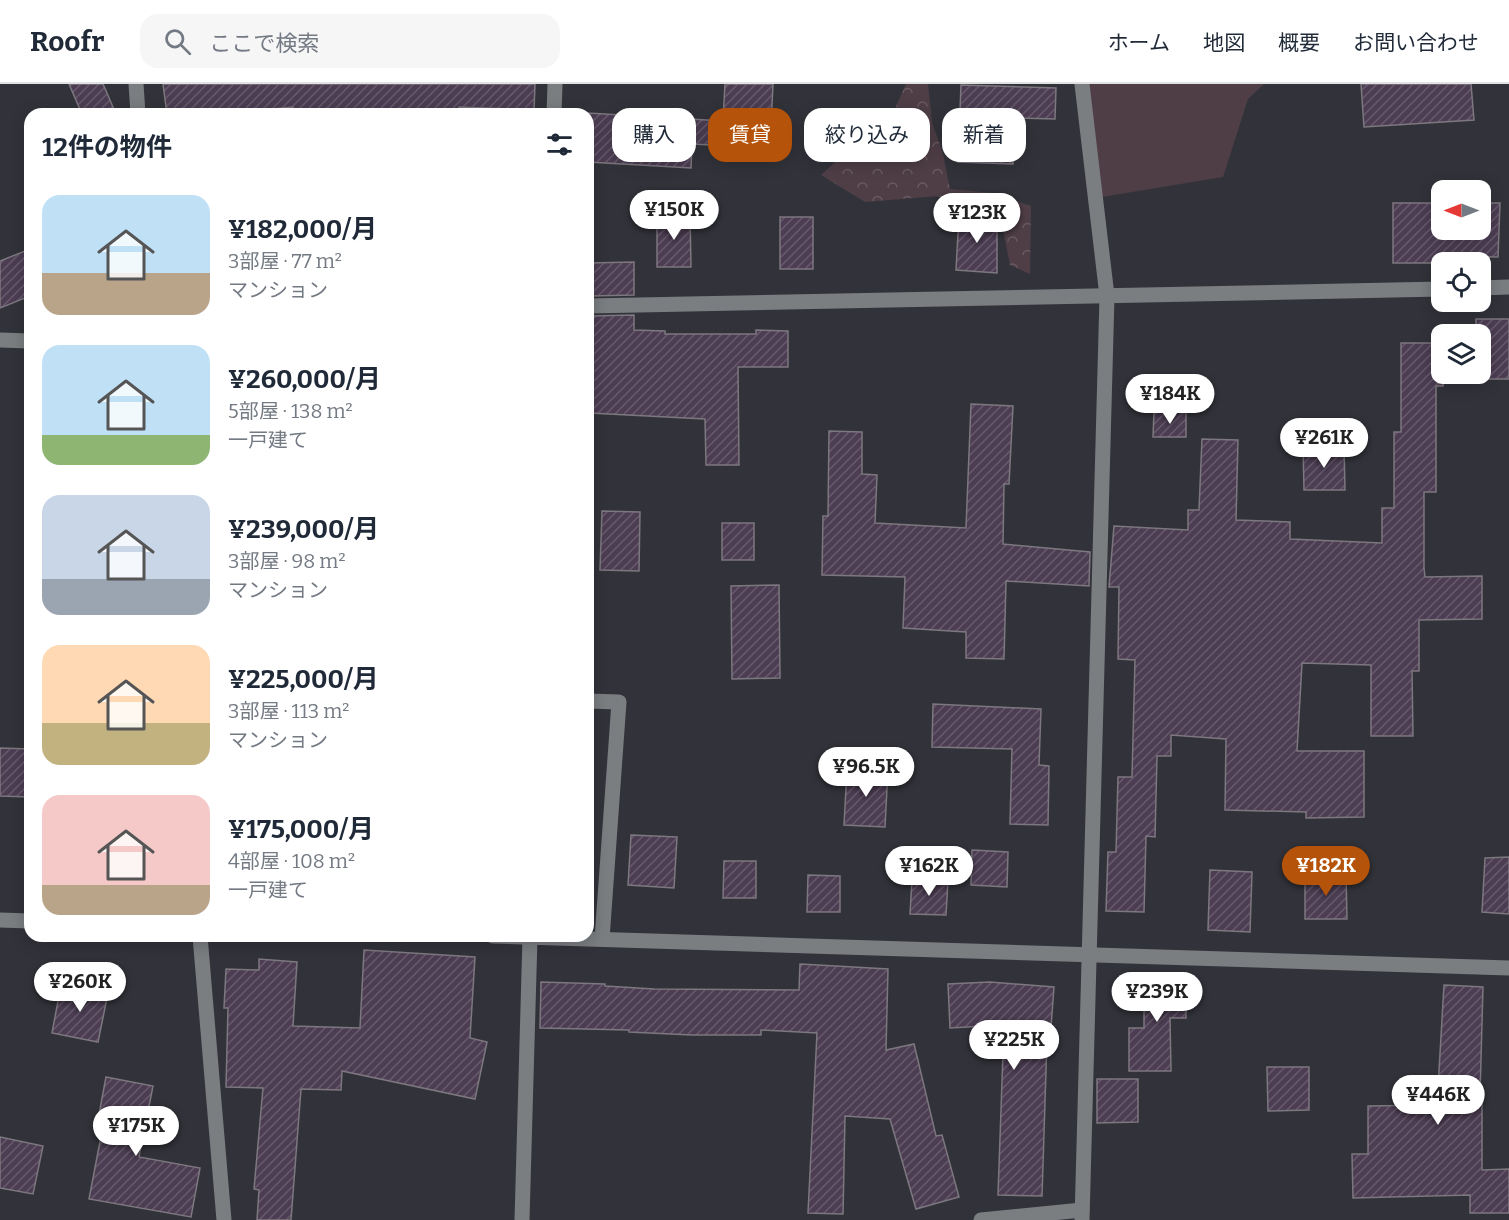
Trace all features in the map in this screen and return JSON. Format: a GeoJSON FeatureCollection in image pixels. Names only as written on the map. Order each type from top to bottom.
{"type":"FeatureCollection","features":[{"type":"Feature","properties":{"kind":"street"},"geometry":{"type":"LineString","coordinates":[[136,84],[138,108]]}},
{"type":"Feature","properties":{"kind":"street"},"geometry":{"type":"LineString","coordinates":[[554,108],[555,84]]}},
{"type":"Feature","properties":{"kind":"street"},"geometry":{"type":"LineString","coordinates":[[981,1220],[1082,1215],[1107,296],[1082,84]]}},
{"type":"Feature","properties":{"kind":"street"},"geometry":{"type":"LineString","coordinates":[[1491,288],[1509,287]]}},
{"type":"Feature","properties":{"kind":"street"},"geometry":{"type":"LineString","coordinates":[[594,306],[1431,289]]}},
{"type":"Feature","properties":{"kind":"street"},"geometry":{"type":"LineString","coordinates":[[0,340],[24,341]]}},
{"type":"Feature","properties":{"kind":"street"},"geometry":{"type":"LineString","coordinates":[[594,701],[619,702],[602,939]]}},
{"type":"Feature","properties":{"kind":"street"},"geometry":{"type":"LineString","coordinates":[[0,920],[24,921]]}},
{"type":"Feature","properties":{"kind":"street"},"geometry":{"type":"LineString","coordinates":[[594,939],[1509,968]]}},
{"type":"Feature","properties":{"kind":"street"},"geometry":{"type":"LineString","coordinates":[[201,942],[224,1220]]}},
{"type":"Feature","properties":{"kind":"street"},"geometry":{"type":"LineString","coordinates":[[522,1220],[530,942]]}},
{"type":"Feature","properties":{"kind":"green space"},"geometry":{"type":"Polygon","coordinates":[[[906,84],[928,84],[932,122],[942,151],[942,162],[945,162],[950,189],[993,193],[1031,206],[1030,274],[1010,265],[1000,214],[951,207],[938,196],[865,202],[821,175],[835,162],[930,162],[930,108],[895,108],[906,84]]]}},
{"type":"Feature","properties":{"kind":"green space"},"geometry":{"type":"Polygon","coordinates":[[[1089,84],[1264,84],[1248,99],[1223,177],[1096,198],[1089,84]]]}},
{"type":"Feature","properties":{"kind":"building"},"geometry":{"type":"Polygon","coordinates":[[[69,84],[103,84],[113,108],[79,108],[69,84]]]}},
{"type":"Feature","properties":{"kind":"building"},"geometry":{"type":"Polygon","coordinates":[[[163,84],[535,84],[534,108],[166,108],[163,84]]]}},
{"type":"Feature","properties":{"kind":"building"},"geometry":{"type":"Polygon","coordinates":[[[725,84],[773,84],[772,108],[724,108],[725,84]]]}},
{"type":"Feature","properties":{"kind":"building"},"geometry":{"type":"Polygon","coordinates":[[[1361,84],[1471,84],[1474,120],[1364,127],[1361,84]]]}},
{"type":"Feature","properties":{"kind":"building"},"geometry":{"type":"Polygon","coordinates":[[[961,85],[1056,88],[1055,119],[1026,118],[1026,108],[960,108],[961,85]]]}},
{"type":"Feature","properties":{"kind":"building"},"geometry":{"type":"Polygon","coordinates":[[[594,113],[612,114],[612,162],[691,162],[691,168],[594,162],[594,113]]]}},
{"type":"Feature","properties":{"kind":"building"},"geometry":{"type":"Polygon","coordinates":[[[696,119],[708,120],[708,145],[696,144],[696,119]]]}},
{"type":"Feature","properties":{"kind":"building"},"geometry":{"type":"Polygon","coordinates":[[[958,162],[1013,162],[1013,164],[958,162]]]}},
{"type":"Feature","properties":{"kind":"building"},"geometry":{"type":"Polygon","coordinates":[[[1393,203],[1431,203],[1431,240],[1491,240],[1491,203],[1500,203],[1498,257],[1491,257],[1491,252],[1431,252],[1431,263],[1393,263],[1393,203]]]}},
{"type":"Feature","properties":{"kind":"building"},"geometry":{"type":"Polygon","coordinates":[[[657,214],[690,214],[691,267],[657,267],[657,214]]]}},
{"type":"Feature","properties":{"kind":"building"},"geometry":{"type":"Polygon","coordinates":[[[959,215],[997,216],[997,273],[956,270],[959,215]]]}},
{"type":"Feature","properties":{"kind":"building"},"geometry":{"type":"Polygon","coordinates":[[[780,217],[813,217],[813,269],[780,269],[780,217]]]}},
{"type":"Feature","properties":{"kind":"building"},"geometry":{"type":"Polygon","coordinates":[[[24,251],[24,298],[0,308],[0,261],[24,251]]]}},
{"type":"Feature","properties":{"kind":"building"},"geometry":{"type":"Polygon","coordinates":[[[634,262],[634,295],[594,296],[594,263],[634,262]]]}},
{"type":"Feature","properties":{"kind":"building"},"geometry":{"type":"Polygon","coordinates":[[[634,315],[634,330],[665,331],[665,334],[756,334],[756,330],[788,331],[788,367],[738,367],[739,465],[706,465],[705,419],[594,413],[594,316],[634,315]]]}},
{"type":"Feature","properties":{"kind":"building"},"geometry":{"type":"Polygon","coordinates":[[[1476,319],[1509,319],[1509,379],[1491,379],[1491,324],[1476,324],[1476,319]]]}},
{"type":"Feature","properties":{"kind":"building"},"geometry":{"type":"Polygon","coordinates":[[[1401,343],[1431,343],[1431,384],[1443,384],[1443,386],[1436,386],[1436,492],[1424,492],[1425,577],[1482,576],[1482,619],[1419,620],[1419,671],[1412,671],[1413,736],[1371,736],[1371,665],[1302,663],[1297,751],[1364,751],[1364,817],[1306,818],[1306,812],[1225,810],[1226,739],[1171,735],[1171,756],[1157,756],[1155,837],[1146,836],[1144,912],[1106,911],[1108,852],[1116,852],[1118,777],[1132,777],[1135,660],[1118,659],[1119,587],[1109,587],[1114,526],[1188,530],[1188,510],[1199,510],[1202,439],[1238,440],[1236,520],[1290,522],[1290,539],[1382,543],[1382,508],[1394,508],[1394,432],[1401,432],[1401,343]]]}},
{"type":"Feature","properties":{"kind":"building"},"geometry":{"type":"Polygon","coordinates":[[[971,404],[1013,406],[1009,484],[1004,484],[1003,544],[1090,552],[1089,586],[1006,581],[1004,659],[966,658],[966,632],[903,628],[905,577],[822,575],[823,516],[828,516],[829,431],[862,432],[862,474],[877,475],[875,523],[966,528],[971,404]]]}},
{"type":"Feature","properties":{"kind":"building"},"geometry":{"type":"Polygon","coordinates":[[[1154,412],[1186,412],[1186,437],[1153,437],[1154,412]]]}},
{"type":"Feature","properties":{"kind":"building"},"geometry":{"type":"Polygon","coordinates":[[[1303,447],[1344,447],[1345,490],[1304,490],[1303,447]]]}},
{"type":"Feature","properties":{"kind":"building"},"geometry":{"type":"Polygon","coordinates":[[[602,511],[640,512],[639,571],[600,570],[602,511]]]}},
{"type":"Feature","properties":{"kind":"building"},"geometry":{"type":"Polygon","coordinates":[[[722,523],[754,523],[754,560],[722,560],[722,523]]]}},
{"type":"Feature","properties":{"kind":"building"},"geometry":{"type":"Polygon","coordinates":[[[779,585],[780,678],[732,679],[731,586],[779,585]]]}},
{"type":"Feature","properties":{"kind":"building"},"geometry":{"type":"Polygon","coordinates":[[[933,704],[1041,709],[1039,765],[1049,766],[1048,825],[1010,824],[1012,749],[932,747],[933,704]]]}},
{"type":"Feature","properties":{"kind":"building"},"geometry":{"type":"Polygon","coordinates":[[[0,748],[24,749],[24,797],[0,796],[0,748]]]}},
{"type":"Feature","properties":{"kind":"building"},"geometry":{"type":"Polygon","coordinates":[[[888,769],[885,827],[844,825],[847,770],[888,769]]]}},
{"type":"Feature","properties":{"kind":"building"},"geometry":{"type":"Polygon","coordinates":[[[631,835],[677,837],[674,888],[628,885],[631,835]]]}},
{"type":"Feature","properties":{"kind":"building"},"geometry":{"type":"Polygon","coordinates":[[[972,850],[1008,852],[1007,887],[971,885],[972,850]]]}},
{"type":"Feature","properties":{"kind":"building"},"geometry":{"type":"Polygon","coordinates":[[[1509,857],[1509,914],[1482,912],[1485,858],[1509,857]]]}},
{"type":"Feature","properties":{"kind":"building"},"geometry":{"type":"Polygon","coordinates":[[[724,861],[756,861],[756,898],[723,898],[724,861]]]}},
{"type":"Feature","properties":{"kind":"building"},"geometry":{"type":"Polygon","coordinates":[[[1210,870],[1252,872],[1250,932],[1208,930],[1210,870]]]}},
{"type":"Feature","properties":{"kind":"building"},"geometry":{"type":"Polygon","coordinates":[[[808,875],[840,876],[840,912],[807,912],[808,875]]]}},
{"type":"Feature","properties":{"kind":"building"},"geometry":{"type":"Polygon","coordinates":[[[1346,875],[1347,919],[1305,919],[1305,876],[1346,875]]]}},
{"type":"Feature","properties":{"kind":"building"},"geometry":{"type":"Polygon","coordinates":[[[912,880],[948,881],[946,915],[910,914],[912,880]]]}},
{"type":"Feature","properties":{"kind":"building"},"geometry":{"type":"Polygon","coordinates":[[[364,950],[475,957],[470,1038],[487,1042],[475,1099],[342,1071],[341,1090],[301,1089],[291,1220],[257,1220],[259,1190],[254,1189],[263,1088],[226,1087],[228,1008],[224,1008],[226,969],[259,970],[259,959],[297,962],[293,1026],[360,1028],[364,950]]]}},
{"type":"Feature","properties":{"kind":"building"},"geometry":{"type":"Polygon","coordinates":[[[800,964],[888,969],[886,1050],[914,1044],[936,1136],[942,1135],[959,1197],[916,1209],[890,1119],[845,1116],[843,1214],[808,1213],[817,1033],[761,1030],[761,1035],[692,1035],[629,1032],[629,1030],[540,1028],[541,982],[605,984],[605,986],[654,989],[799,990],[800,964]]]}},
{"type":"Feature","properties":{"kind":"building"},"geometry":{"type":"Polygon","coordinates":[[[1186,974],[1186,1018],[1170,1018],[1171,1071],[1129,1071],[1129,1028],[1144,1028],[1144,975],[1186,974]]]}},
{"type":"Feature","properties":{"kind":"building"},"geometry":{"type":"Polygon","coordinates":[[[990,982],[1054,987],[1050,1040],[1047,1039],[1042,1196],[998,1195],[1004,1025],[950,1028],[948,984],[990,982]]]}},
{"type":"Feature","properties":{"kind":"building"},"geometry":{"type":"Polygon","coordinates":[[[61,985],[108,993],[98,1042],[52,1033],[61,985]]]}},
{"type":"Feature","properties":{"kind":"building"},"geometry":{"type":"Polygon","coordinates":[[[1444,985],[1483,987],[1480,1095],[1482,1095],[1482,1170],[1509,1169],[1509,1213],[1470,1213],[1470,1195],[1353,1198],[1352,1154],[1368,1154],[1368,1106],[1437,1105],[1444,985]]]}},
{"type":"Feature","properties":{"kind":"building"},"geometry":{"type":"Polygon","coordinates":[[[1267,1067],[1309,1067],[1309,1110],[1268,1111],[1267,1067]]]}},
{"type":"Feature","properties":{"kind":"building"},"geometry":{"type":"Polygon","coordinates":[[[106,1077],[153,1086],[139,1157],[200,1168],[191,1217],[89,1199],[103,1126],[97,1125],[106,1077]]]}},
{"type":"Feature","properties":{"kind":"building"},"geometry":{"type":"Polygon","coordinates":[[[1097,1079],[1138,1079],[1138,1122],[1097,1123],[1097,1079]]]}},
{"type":"Feature","properties":{"kind":"building"},"geometry":{"type":"Polygon","coordinates":[[[0,1137],[43,1146],[33,1194],[0,1188],[0,1137]]]}}]}
